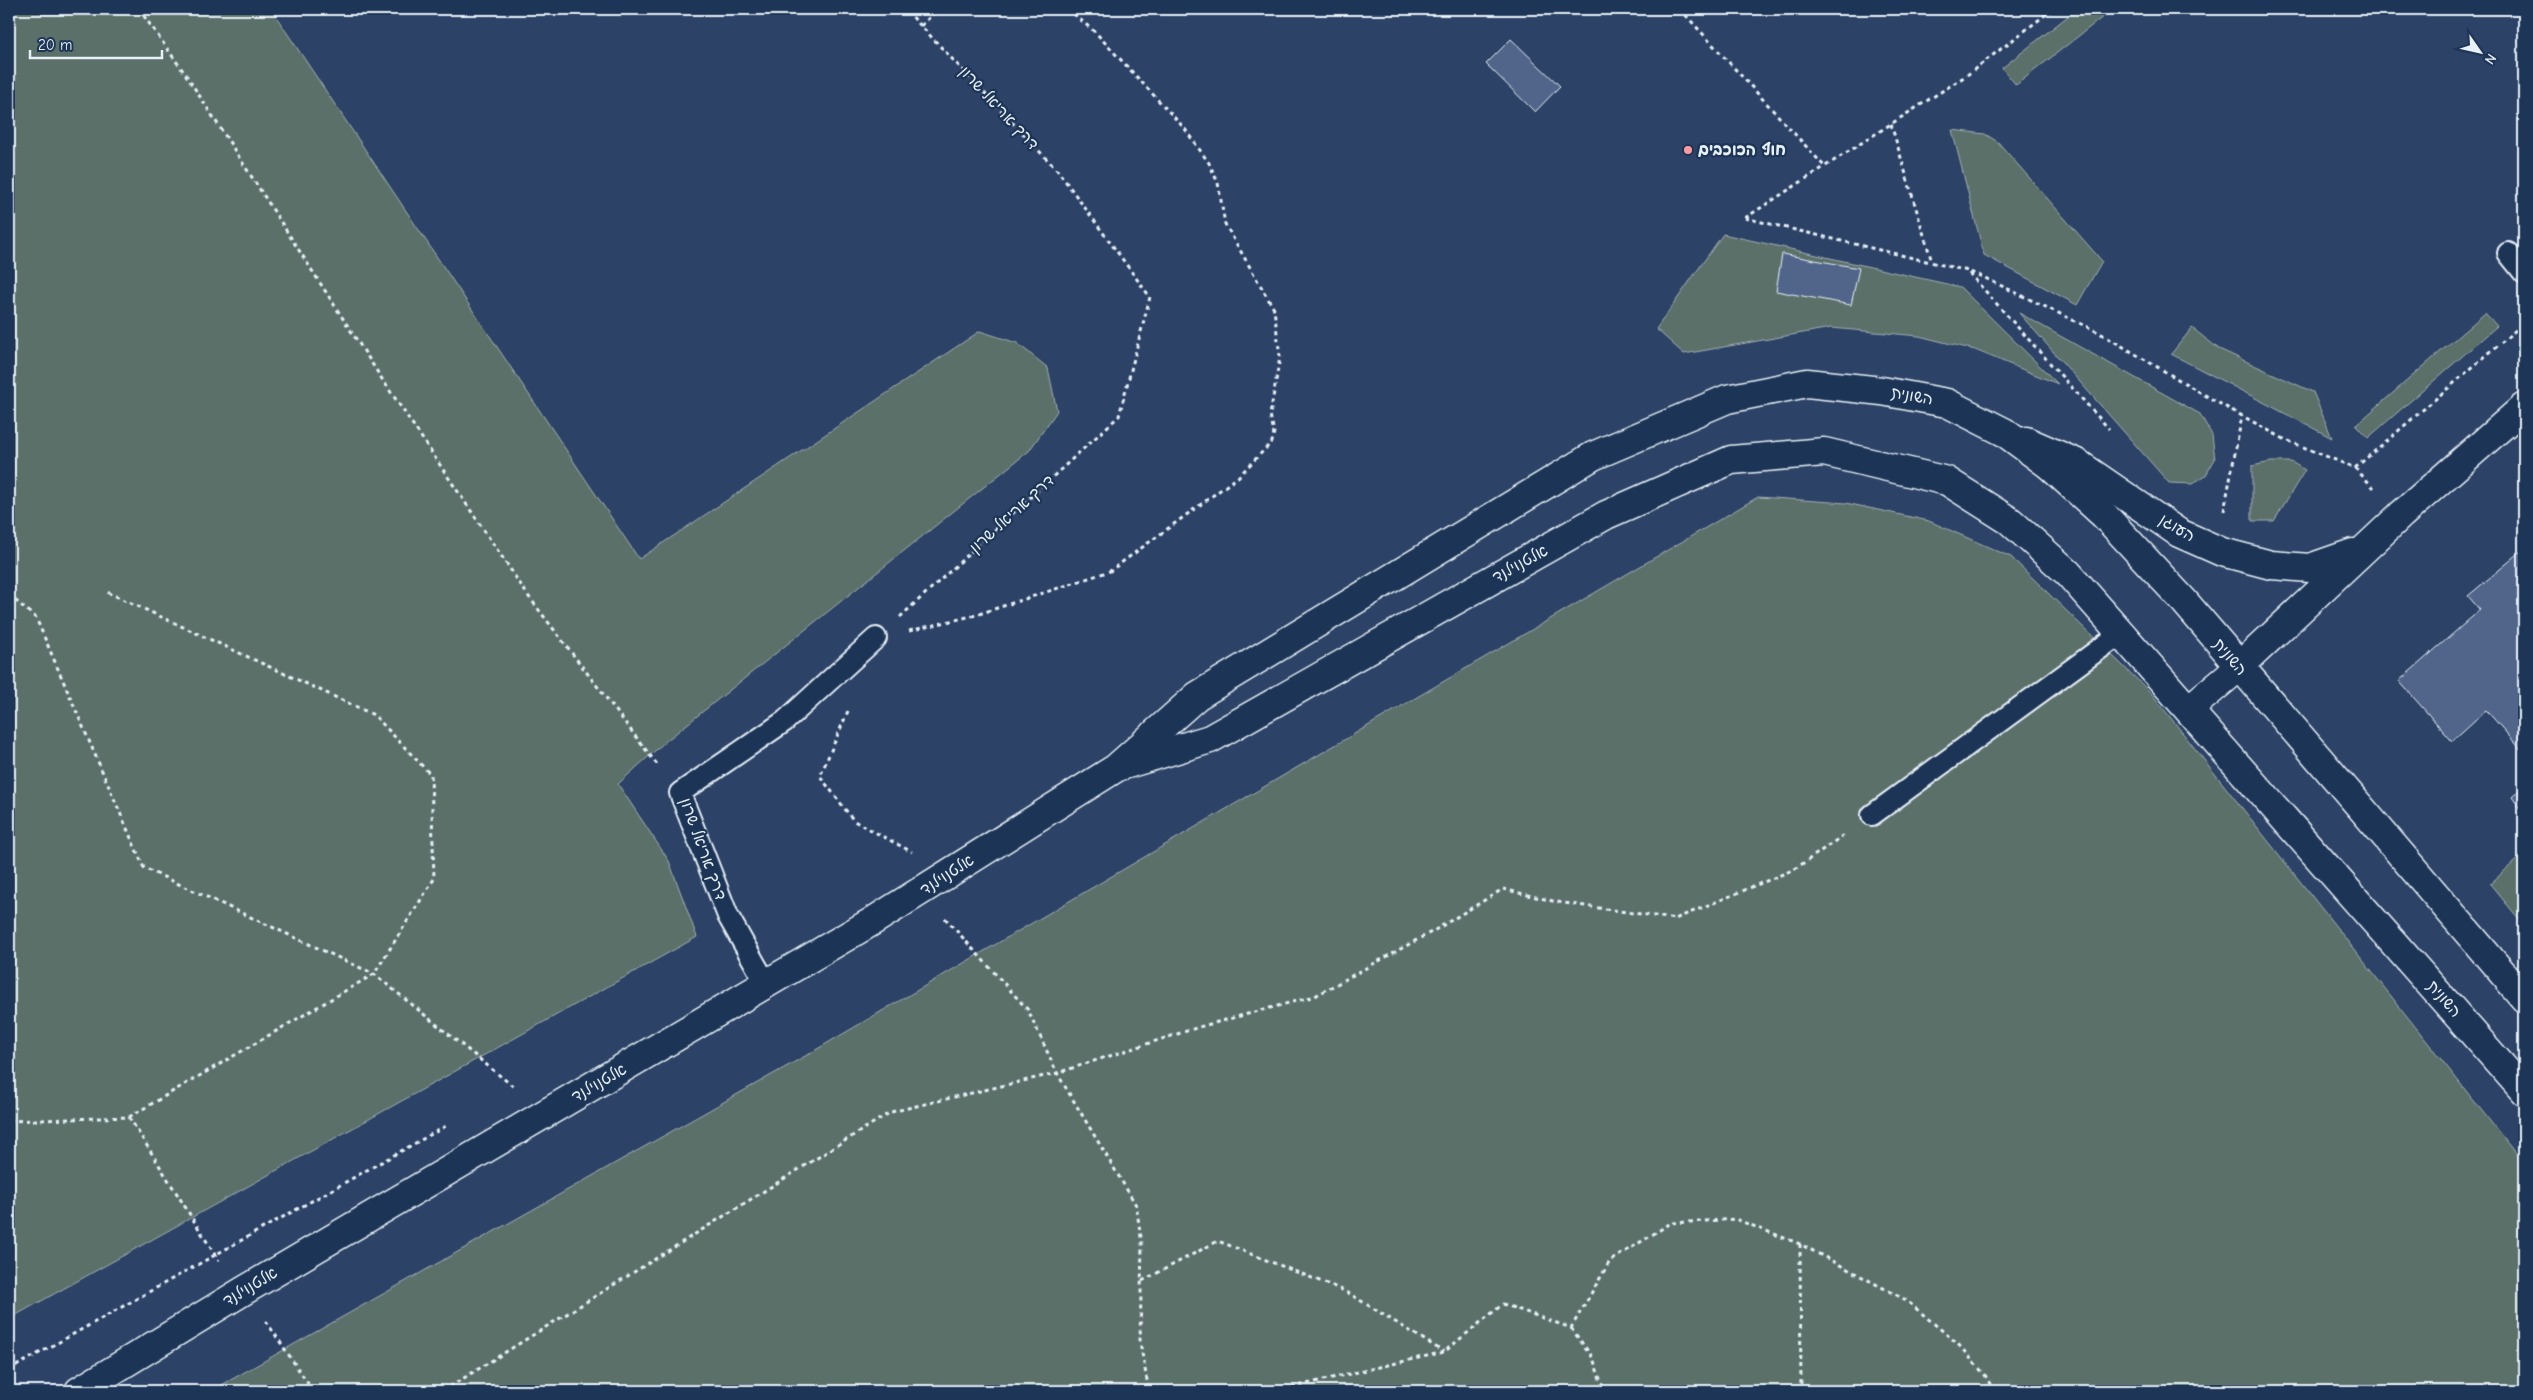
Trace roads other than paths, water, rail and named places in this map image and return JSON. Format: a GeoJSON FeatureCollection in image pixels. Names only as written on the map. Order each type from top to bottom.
{"type":"FeatureCollection","features":[{"type":"Feature","properties":{"kind":"street","name":"אלטנוילנד"},"geometry":{"type":"LineString","coordinates":[[79,1391],[245,1290],[767,985],[921,892],[1116,768],[1197,696],[1592,456],[1727,399],[1807,383],[1882,391]]}},
{"type":"Feature","properties":{"kind":"street","name":"השונית"},"geometry":{"type":"LineString","coordinates":[[1882,391],[1946,403],[2004,432],[2049,465],[2104,515],[2184,601],[2524,998]]}},
{"type":"Feature","properties":{"kind":"street","name":"העוגן"},"geometry":{"type":"LineString","coordinates":[[2189,709],[2239,667],[2402,514],[2524,407]]}},
{"type":"Feature","properties":{"kind":"street","name":"העוגן"},"geometry":{"type":"LineString","coordinates":[[2004,432],[2077,463],[2180,533],[2222,552],[2271,566],[2310,568],[2364,549]]}},
{"type":"Feature","properties":{"kind":"street","name":"אלטנוילנד"},"geometry":{"type":"LineString","coordinates":[[1116,768],[1210,739],[1606,516],[1730,460],[1824,452],[1947,481]]}},
{"type":"Feature","properties":{"kind":"street","name":"השונית"},"geometry":{"type":"LineString","coordinates":[[1947,481],[2010,521],[2068,573],[2524,1091]]}},
{"type":"Feature","properties":{"kind":"lane"},"geometry":{"type":"LineString","coordinates":[[2508,253],[2524,273]]}},
{"type":"Feature","properties":{"kind":"lane"},"geometry":{"type":"LineString","coordinates":[[1872,815],[2120,634]]}},
{"type":"Feature","properties":{"kind":"lane","name":"דרך אריאל שרון"},"geometry":{"type":"LineString","coordinates":[[767,985],[728,916],[680,793],[785,721],[876,638]]}},
{"type":"Feature","properties":{"kind":"place","name":"חוף הכוכבים"},"geometry":{"type":"Point","coordinates":[1688,150]}}]}
